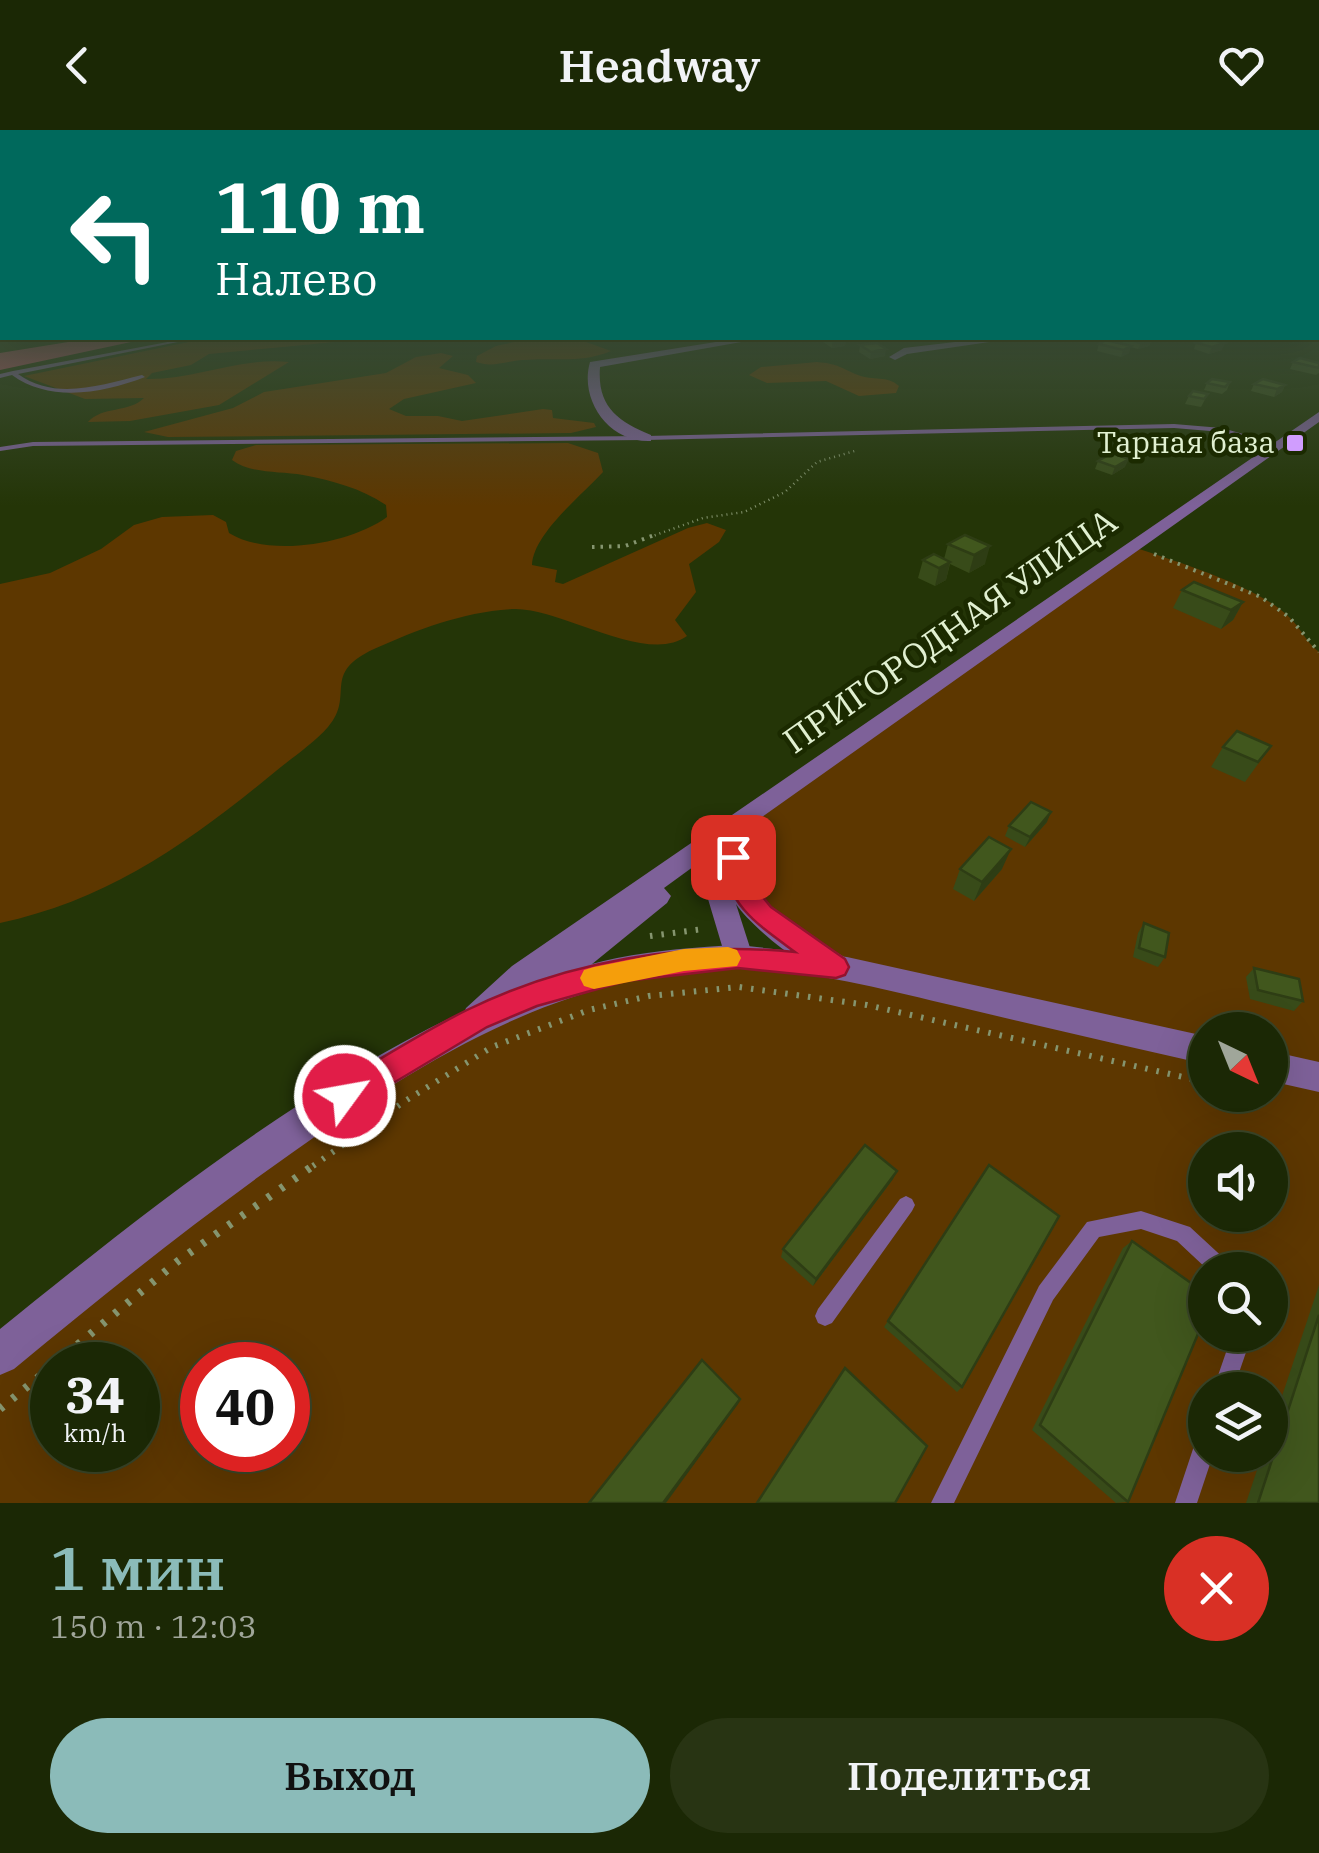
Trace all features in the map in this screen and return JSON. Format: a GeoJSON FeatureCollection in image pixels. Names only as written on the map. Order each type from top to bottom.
{"type":"FeatureCollection","features":[{"type":"Feature","properties":{"kind":"street"},"geometry":{"type":"LineString","coordinates":[[591,378],[600,410],[616,427],[646,438]]}},
{"type":"Feature","properties":{"kind":"street","name":"ПРИГОРОДНАЯ УЛИЦА"},"geometry":{"type":"LineString","coordinates":[[735,943],[716,866],[725,842],[746,816],[1319,416]]}},
{"type":"Feature","properties":{"kind":"street"},"geometry":{"type":"LineString","coordinates":[[746,816],[733,857],[737,882],[762,914],[836,967]]}},
{"type":"Feature","properties":{"kind":"street"},"geometry":{"type":"LineString","coordinates":[[532,995],[675,881],[746,816]]}},
{"type":"Feature","properties":{"kind":"street"},"geometry":{"type":"LineString","coordinates":[[477,1018],[522,975],[746,816]]}},
{"type":"Feature","properties":{"kind":"street"},"geometry":{"type":"LineString","coordinates":[[0,1355],[121,1255],[358,1088],[477,1018],[532,995],[626,970],[735,943],[1188,1046]]}},
{"type":"Feature","properties":{"kind":"street"},"geometry":{"type":"LineString","coordinates":[[1288,1070],[1319,1076]]}},
{"type":"Feature","properties":{"kind":"lane"},"geometry":{"type":"LineString","coordinates":[[23,378],[49,391],[142,378]]}},
{"type":"Feature","properties":{"kind":"lane"},"geometry":{"type":"LineString","coordinates":[[0,449],[33,444],[646,438],[1174,426],[1222,430],[1278,445]]}},
{"type":"Feature","properties":{"kind":"lane"},"geometry":{"type":"LineString","coordinates":[[825,1316],[906,1205]]}},
{"type":"Feature","properties":{"kind":"lane"},"geometry":{"type":"LineString","coordinates":[[942,1503],[1046,1293],[1094,1230],[1142,1220],[1184,1234],[1203,1252]]}},
{"type":"Feature","properties":{"kind":"lane"},"geometry":{"type":"LineString","coordinates":[[1186,1503],[1196,1472]]}},
{"type":"Feature","properties":{"kind":"path"},"geometry":{"type":"LineString","coordinates":[[592,547],[625,546],[703,518],[744,512],[785,492],[816,462],[882,445],[903,436],[901,431]]}},
{"type":"Feature","properties":{"kind":"path"},"geometry":{"type":"LineString","coordinates":[[1133,547],[1228,582],[1270,604],[1290,618],[1303,639],[1319,652]]}},
{"type":"Feature","properties":{"kind":"path"},"geometry":{"type":"LineString","coordinates":[[636,938],[671,932],[735,943]]}},
{"type":"Feature","properties":{"kind":"path"},"geometry":{"type":"LineString","coordinates":[[81,1342],[178,1261],[405,1102],[492,1047],[589,1010],[648,996],[740,987],[868,1005],[1188,1078]]}},
{"type":"Feature","properties":{"kind":"path"},"geometry":{"type":"LineString","coordinates":[[0,1410],[30,1385]]}},
{"type":"Feature","properties":{"kind":"shaded area"},"geometry":{"type":"Polygon","coordinates":[[[29,378],[263,378],[219,405],[130,421],[88,422],[144,398],[85,399],[29,378]]]}},
{"type":"Feature","properties":{"kind":"shaded area"},"geometry":{"type":"Polygon","coordinates":[[[353,378],[471,378],[476,383],[404,399],[389,409],[406,416],[462,421],[543,409],[552,410],[553,418],[594,423],[596,427],[571,433],[168,437],[144,432],[233,408],[264,392],[353,378]]]}},
{"type":"Feature","properties":{"kind":"shaded area"},"geometry":{"type":"Polygon","coordinates":[[[756,378],[873,378],[890,380],[899,386],[896,393],[859,396],[826,381],[767,383],[756,378]]]}},
{"type":"Feature","properties":{"kind":"shaded area"},"geometry":{"type":"Polygon","coordinates":[[[568,443],[598,453],[603,472],[549,528],[534,553],[532,565],[557,570],[555,582],[563,584],[688,528],[707,523],[726,530],[719,542],[689,564],[696,592],[675,620],[687,636],[670,643],[649,644],[553,616],[512,609],[424,628],[358,658],[343,676],[339,705],[328,727],[180,844],[77,899],[0,923],[0,584],[50,573],[101,549],[134,525],[162,517],[213,515],[226,522],[229,533],[246,541],[287,546],[331,541],[387,517],[386,505],[346,486],[303,475],[256,470],[232,460],[236,451],[256,445],[568,443]]]}},
{"type":"Feature","properties":{"kind":"shaded area"},"geometry":{"type":"Polygon","coordinates":[[[1133,547],[1215,576],[1257,595],[1289,617],[1319,652],[1319,1503],[0,1503],[0,1360],[477,1018],[579,982],[793,962],[789,934],[732,868],[746,816],[1133,547]]]}},
{"type":"Feature","properties":{"kind":"building"},"geometry":{"type":"Polygon","coordinates":[[[1212,379],[1230,382],[1225,387],[1207,383],[1212,379]]]}},
{"type":"Feature","properties":{"kind":"building"},"geometry":{"type":"Polygon","coordinates":[[[1263,379],[1285,385],[1277,389],[1254,384],[1263,379]]]}},
{"type":"Feature","properties":{"kind":"building"},"geometry":{"type":"Polygon","coordinates":[[[1193,391],[1208,394],[1204,399],[1189,396],[1193,391]]]}},
{"type":"Feature","properties":{"kind":"building"},"geometry":{"type":"Polygon","coordinates":[[[1112,453],[1129,459],[1115,467],[1098,461],[1112,453]]]}},
{"type":"Feature","properties":{"kind":"building"},"geometry":{"type":"Polygon","coordinates":[[[965,535],[990,546],[974,555],[948,544],[965,535]]]}},
{"type":"Feature","properties":{"kind":"building"},"geometry":{"type":"Polygon","coordinates":[[[934,554],[950,562],[939,568],[923,560],[934,554]]]}},
{"type":"Feature","properties":{"kind":"building"},"geometry":{"type":"Polygon","coordinates":[[[1194,582],[1243,602],[1231,610],[1182,590],[1194,582]]]}},
{"type":"Feature","properties":{"kind":"building"},"geometry":{"type":"Polygon","coordinates":[[[1237,731],[1271,746],[1258,762],[1223,747],[1237,731]]]}},
{"type":"Feature","properties":{"kind":"building"},"geometry":{"type":"Polygon","coordinates":[[[1031,802],[1051,812],[1030,837],[1009,826],[1031,802]]]}},
{"type":"Feature","properties":{"kind":"building"},"geometry":{"type":"Polygon","coordinates":[[[989,837],[1011,849],[982,882],[960,869],[989,837]]]}},
{"type":"Feature","properties":{"kind":"building"},"geometry":{"type":"Polygon","coordinates":[[[1144,923],[1169,933],[1165,957],[1139,948],[1144,923]]]}},
{"type":"Feature","properties":{"kind":"building"},"geometry":{"type":"Polygon","coordinates":[[[1254,968],[1299,979],[1303,1001],[1258,990],[1254,968]]]}},
{"type":"Feature","properties":{"kind":"building"},"geometry":{"type":"Polygon","coordinates":[[[865,1145],[897,1171],[816,1279],[783,1249],[865,1145]]]}},
{"type":"Feature","properties":{"kind":"building"},"geometry":{"type":"Polygon","coordinates":[[[989,1165],[1059,1216],[962,1387],[888,1321],[989,1165]]]}},
{"type":"Feature","properties":{"kind":"building"},"geometry":{"type":"Polygon","coordinates":[[[1132,1241],[1188,1281],[1190,1352],[1128,1502],[1040,1425],[1132,1241]]]}},
{"type":"Feature","properties":{"kind":"building"},"geometry":{"type":"Polygon","coordinates":[[[1319,1315],[1319,1503],[1258,1503],[1268,1472],[1288,1472],[1288,1411],[1319,1315]]]}},
{"type":"Feature","properties":{"kind":"building"},"geometry":{"type":"Polygon","coordinates":[[[702,1360],[740,1399],[663,1503],[589,1503],[702,1360]]]}},
{"type":"Feature","properties":{"kind":"building"},"geometry":{"type":"Polygon","coordinates":[[[845,1368],[927,1446],[895,1503],[757,1503],[845,1368]]]}},
{"type":"Feature","properties":{"kind":"slow traffic"},"geometry":{"type":"LineString","coordinates":[[594,978],[684,960],[728,958]]}},
{"type":"Feature","properties":{"kind":"place","name":"Тарная база"},"geometry":{"type":"Point","coordinates":[1295,443]}},
{"type":"Feature","properties":{"kind":"route"},"geometry":{"type":"LineString","coordinates":[[345,1096],[477,1018],[532,995],[626,970],[684,960],[738,957],[836,967],[762,914],[746,897],[732,868],[733,857]]}}]}
